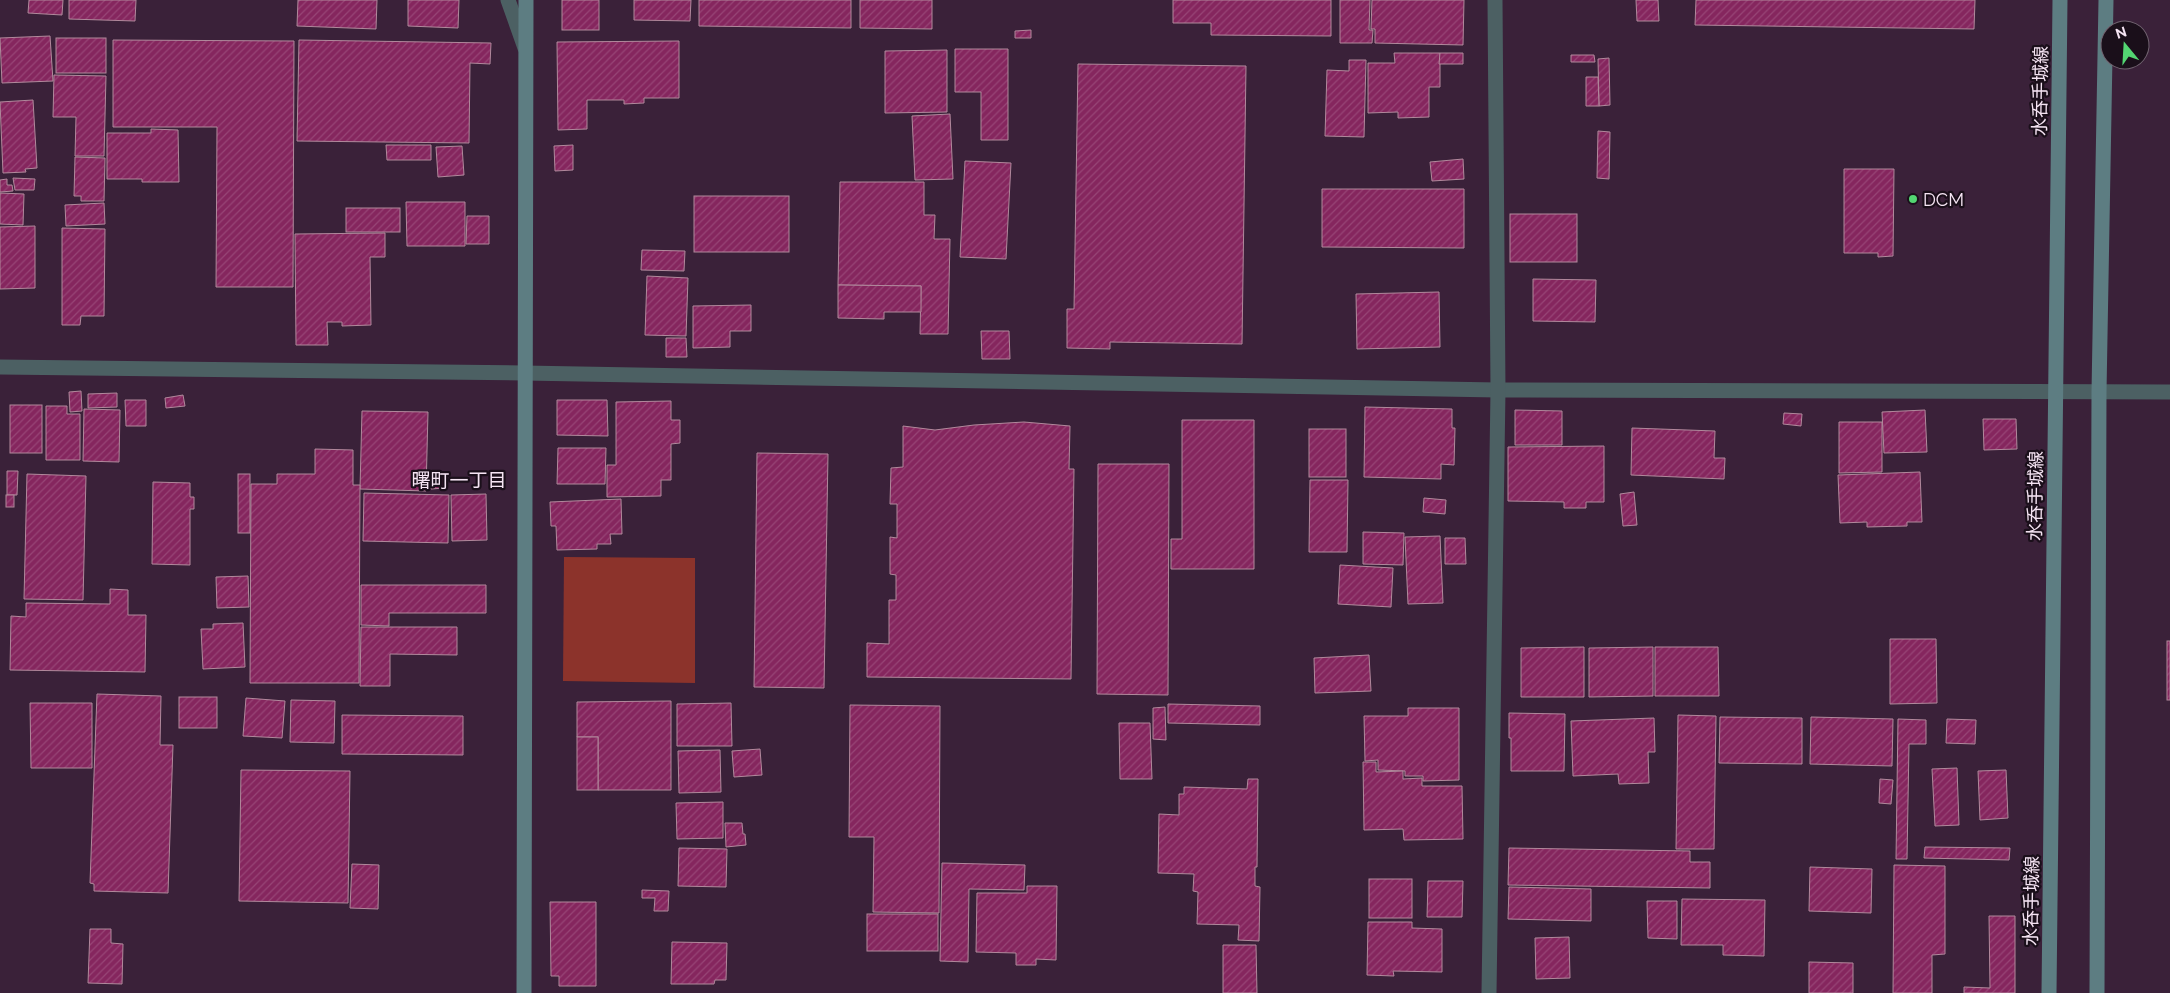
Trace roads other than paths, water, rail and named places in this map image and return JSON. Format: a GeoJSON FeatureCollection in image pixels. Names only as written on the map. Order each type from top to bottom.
{"type":"FeatureCollection","features":[{"type":"Feature","properties":{"kind":"main road"},"geometry":{"type":"LineString","coordinates":[[524,993],[526,0]]}},
{"type":"Feature","properties":{"kind":"main road","name":"水呑手城線"},"geometry":{"type":"LineString","coordinates":[[2049,993],[2060,0]]}},
{"type":"Feature","properties":{"kind":"main road"},"geometry":{"type":"LineString","coordinates":[[2097,993],[2099,392],[2106,0]]}},
{"type":"Feature","properties":{"kind":"street"},"geometry":{"type":"LineString","coordinates":[[508,0],[526,49]]}},
{"type":"Feature","properties":{"kind":"street"},"geometry":{"type":"LineString","coordinates":[[1489,993],[1498,390],[1495,0]]}},
{"type":"Feature","properties":{"kind":"street"},"geometry":{"type":"LineString","coordinates":[[0,367],[524,373],[1498,390],[2170,392]]}},
{"type":"Feature","properties":{"kind":"place","name":"DCM"},"geometry":{"type":"Point","coordinates":[1913,199]}},
{"type":"Feature","properties":{"kind":"district","name":"曙町一丁目"},"geometry":{"type":"Point","coordinates":[459,480]}}]}
